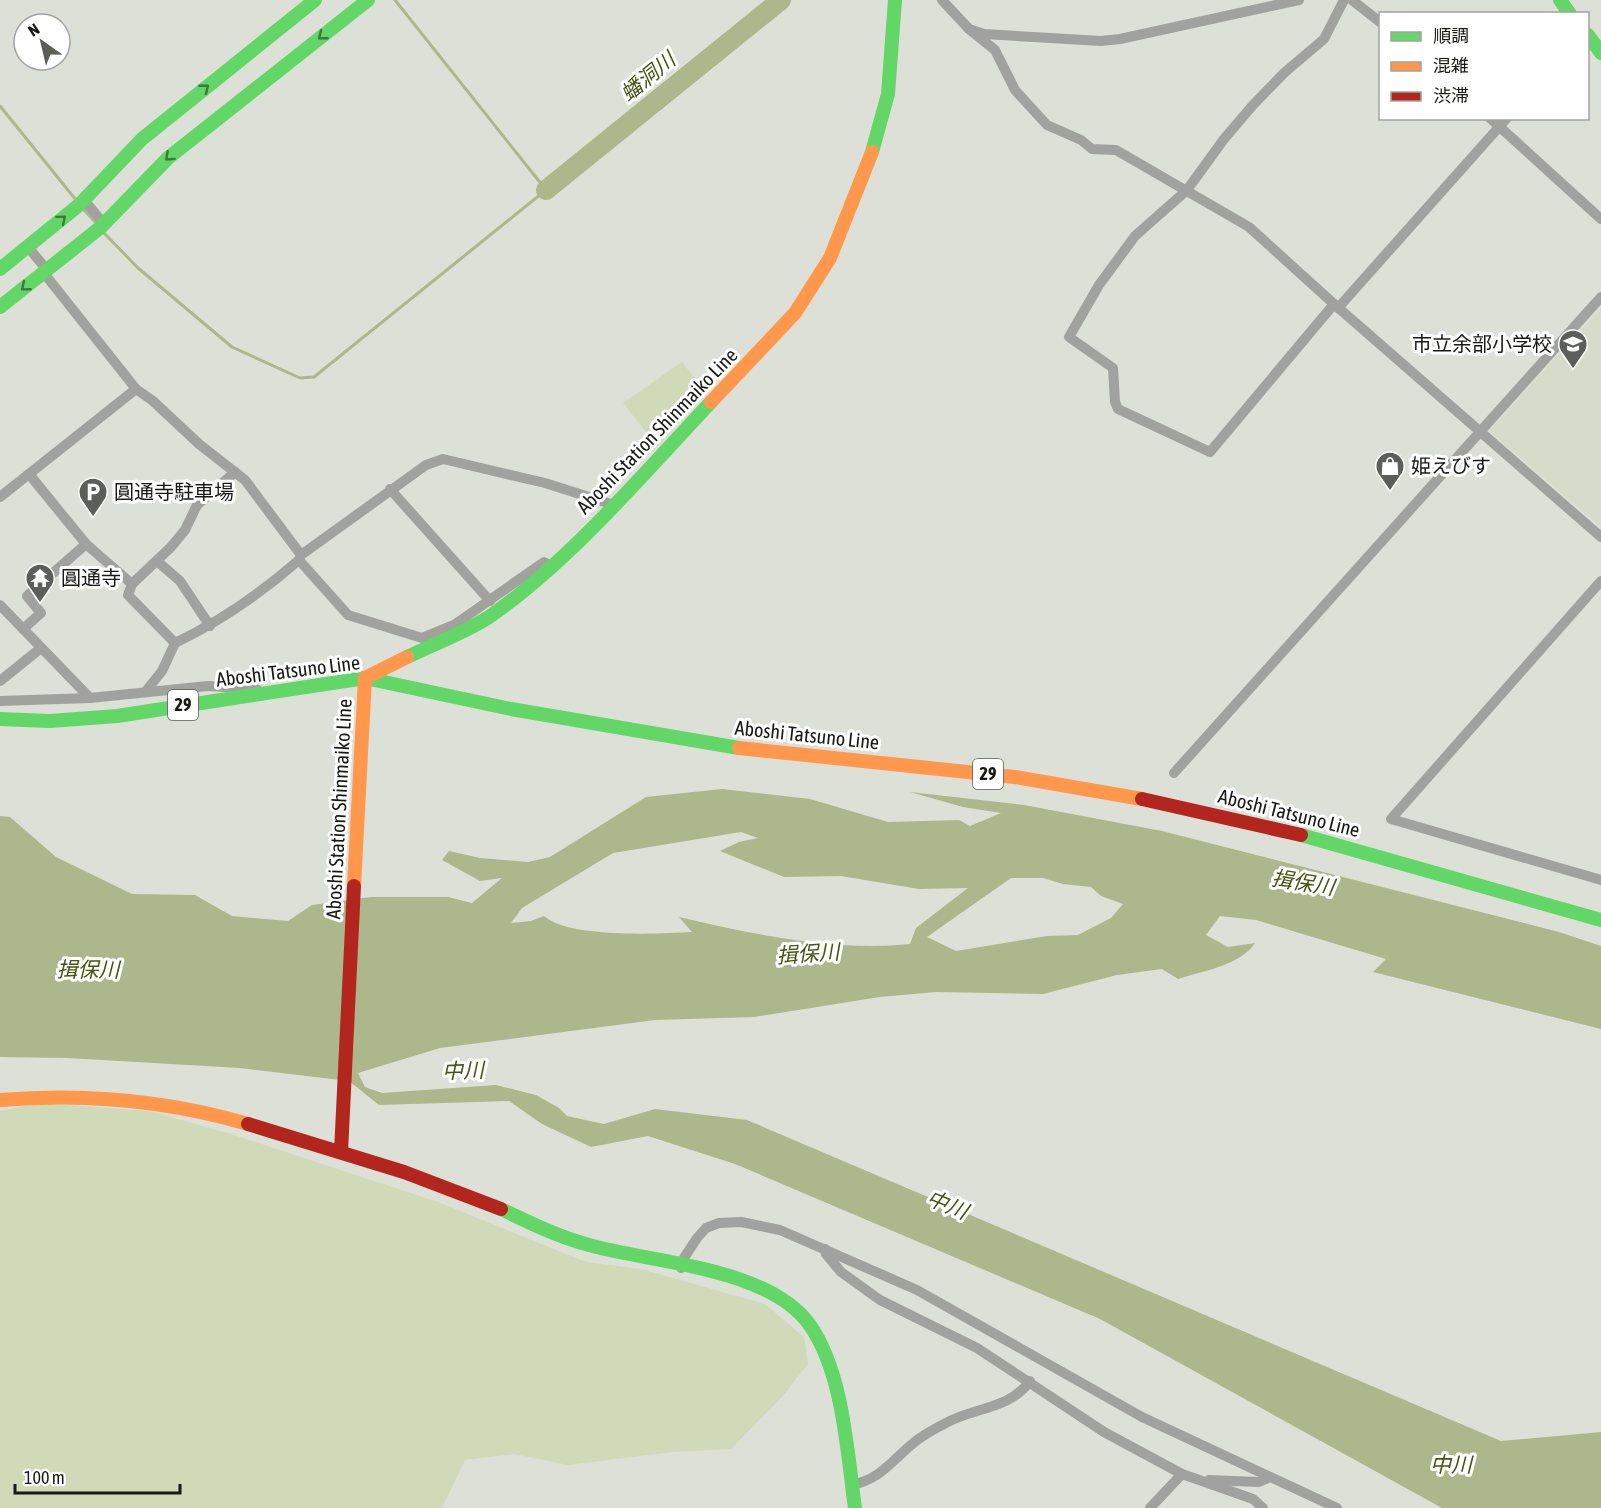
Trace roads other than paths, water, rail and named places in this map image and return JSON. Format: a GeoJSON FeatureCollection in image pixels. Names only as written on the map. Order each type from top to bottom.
{"type":"FeatureCollection","features":[{"type":"Feature","properties":{"kind":"main road"},"geometry":{"type":"LineString","coordinates":[[0,269],[84,200],[142,139],[315,0]]}},
{"type":"Feature","properties":{"kind":"main road"},"geometry":{"type":"LineString","coordinates":[[0,307],[104,224],[168,158],[368,0]]}},
{"type":"Feature","properties":{"kind":"main road","name":"Aboshi Station Shinmaiko Line"},"geometry":{"type":"LineString","coordinates":[[342,1146],[364,685],[487,618],[552,567],[614,505],[795,313],[830,258],[878,140],[888,94],[895,0]]}},
{"type":"Feature","properties":{"kind":"main road"},"geometry":{"type":"LineString","coordinates":[[1589,38],[1601,53]]}},
{"type":"Feature","properties":{"kind":"main road","name":"Aboshi Tatsuno Line"},"geometry":{"type":"LineString","coordinates":[[0,719],[50,721],[117,716],[277,690],[364,685],[724,746],[1015,777],[1160,802],[1285,830],[1601,920]]}},
{"type":"Feature","properties":{"kind":"main road"},"geometry":{"type":"LineString","coordinates":[[0,1100],[55,1095],[162,1104],[342,1146],[464,1193],[586,1245],[736,1280],[768,1292],[792,1307],[806,1320],[827,1358],[855,1508]]}},
{"type":"Feature","properties":{"kind":"street"},"geometry":{"type":"LineString","coordinates":[[942,0],[969,29],[995,50],[1015,90],[1047,126],[1081,140],[1092,149],[1116,150],[1250,227],[1336,306],[1601,537]]}},
{"type":"Feature","properties":{"kind":"street"},"geometry":{"type":"LineString","coordinates":[[969,29],[1006,37],[1114,40],[1299,0]]}},
{"type":"Feature","properties":{"kind":"street"},"geometry":{"type":"LineString","coordinates":[[1344,0],[1324,39],[1284,73],[1253,105],[1224,139],[1187,190],[1135,236],[1099,285],[1069,337],[1113,368],[1115,402],[1118,409],[1210,452],[1336,306],[1503,123],[1601,219]]}},
{"type":"Feature","properties":{"kind":"street"},"geometry":{"type":"LineString","coordinates":[[1352,0],[1379,21]]}},
{"type":"Feature","properties":{"kind":"street"},"geometry":{"type":"LineString","coordinates":[[84,200],[104,224]]}},
{"type":"Feature","properties":{"kind":"street"},"geometry":{"type":"LineString","coordinates":[[28,247],[136,389],[153,401],[199,444],[245,480],[300,557],[348,615],[422,638],[454,626],[544,562],[552,567]]}},
{"type":"Feature","properties":{"kind":"street"},"geometry":{"type":"LineString","coordinates":[[1174,773],[1601,297]]}},
{"type":"Feature","properties":{"kind":"street"},"geometry":{"type":"LineString","coordinates":[[0,497],[136,389]]}},
{"type":"Feature","properties":{"kind":"street"},"geometry":{"type":"LineString","coordinates":[[146,691],[162,671],[175,643],[210,626],[260,594],[300,557],[390,489],[426,465],[443,459],[545,483],[614,505]]}},
{"type":"Feature","properties":{"kind":"street"},"geometry":{"type":"LineString","coordinates":[[175,643],[128,596],[132,584],[185,530],[197,505],[235,472]]}},
{"type":"Feature","properties":{"kind":"street"},"geometry":{"type":"LineString","coordinates":[[29,474],[86,544],[132,584]]}},
{"type":"Feature","properties":{"kind":"street"},"geometry":{"type":"LineString","coordinates":[[390,489],[490,602]]}},
{"type":"Feature","properties":{"kind":"street"},"geometry":{"type":"LineString","coordinates":[[23,629],[41,613],[27,596],[86,544]]}},
{"type":"Feature","properties":{"kind":"street"},"geometry":{"type":"LineString","coordinates":[[157,561],[180,581],[210,626]]}},
{"type":"Feature","properties":{"kind":"street"},"geometry":{"type":"LineString","coordinates":[[1601,581],[1391,819],[1601,880]]}},
{"type":"Feature","properties":{"kind":"street"},"geometry":{"type":"LineString","coordinates":[[0,605],[90,698]]}},
{"type":"Feature","properties":{"kind":"street"},"geometry":{"type":"LineString","coordinates":[[0,681],[40,648]]}},
{"type":"Feature","properties":{"kind":"street"},"geometry":{"type":"LineString","coordinates":[[0,701],[90,698],[208,687],[277,690]]}},
{"type":"Feature","properties":{"kind":"street"},"geometry":{"type":"LineString","coordinates":[[681,1268],[682,1262],[706,1228],[719,1223],[741,1222],[767,1226],[917,1290],[1142,1417],[1268,1478],[1337,1508]]}},
{"type":"Feature","properties":{"kind":"street"},"geometry":{"type":"LineString","coordinates":[[825,1249],[826,1254],[841,1272],[880,1300],[977,1348],[1104,1432],[1182,1474],[1253,1499],[1263,1508]]}},
{"type":"Feature","properties":{"kind":"street"},"geometry":{"type":"LineString","coordinates":[[851,1485],[872,1479],[886,1470],[910,1446],[932,1430],[961,1414],[1003,1404],[1023,1391],[1030,1381]]}},
{"type":"Feature","properties":{"kind":"street"},"geometry":{"type":"LineString","coordinates":[[1150,1508],[1182,1474]]}},
{"type":"Feature","properties":{"kind":"street"},"geometry":{"type":"LineString","coordinates":[[1204,1482],[1259,1482],[1268,1478]]}},
{"type":"Feature","properties":{"kind":"water","name":"揖保川"},"geometry":{"type":"Polygon","coordinates":[[[722,789],[810,799],[888,822],[959,820],[970,826],[1001,813],[963,807],[910,792],[1024,805],[1162,831],[1559,932],[1601,946],[1601,1029],[1373,972],[1386,959],[1256,920],[1220,916],[1206,935],[1228,947],[1255,943],[1249,951],[1231,962],[1178,979],[1162,969],[1117,975],[1043,994],[936,992],[880,997],[754,1017],[655,1020],[440,1048],[358,1073],[365,1087],[382,1093],[496,1085],[536,1095],[559,1108],[567,1116],[604,1124],[655,1109],[747,1120],[1501,1441],[1601,1432],[1601,1508],[1442,1508],[1100,1319],[735,1164],[648,1136],[591,1147],[542,1124],[509,1101],[379,1105],[349,1081],[240,1068],[67,1058],[0,1057],[0,816],[10,817],[56,857],[132,894],[195,895],[232,916],[288,921],[312,905],[371,897],[448,897],[472,903],[502,878],[480,881],[442,860],[449,851],[480,858],[528,862],[550,857],[646,797],[722,789]],[[741,832],[613,853],[522,908],[511,923],[531,921],[544,916],[572,928],[592,931],[637,934],[692,932],[679,917],[794,940],[853,946],[910,944],[916,928],[968,888],[919,889],[841,876],[784,877],[720,851],[739,842],[758,838],[741,832]],[[1011,878],[927,937],[956,951],[1047,936],[1078,935],[1111,918],[1123,904],[1101,896],[1091,887],[1063,884],[1043,878],[1011,878]]]}},
{"type":"Feature","properties":{"kind":"waterway"},"geometry":{"type":"LineString","coordinates":[[104,233],[138,268],[232,347],[300,378],[314,377],[546,190],[395,0]]}},
{"type":"Feature","properties":{"kind":"waterway","name":"蟠洞川"},"geometry":{"type":"LineString","coordinates":[[546,190],[781,0]]}},
{"type":"Feature","properties":{"kind":"waterway"},"geometry":{"type":"LineString","coordinates":[[0,106],[76,200]]}},
{"type":"Feature","properties":{"kind":"waterway"},"geometry":{"type":"LineString","coordinates":[[82,208],[98,225]]}},
{"type":"Feature","properties":{"kind":"place","name":"市立余部小学校"},"geometry":{"type":"Point","coordinates":[1573,370]}},
{"type":"Feature","properties":{"kind":"place","name":"姫えびす"},"geometry":{"type":"Point","coordinates":[1390,492]}},
{"type":"Feature","properties":{"kind":"place","name":"圓通寺駐車場"},"geometry":{"type":"Point","coordinates":[93,518]}},
{"type":"Feature","properties":{"kind":"place","name":"圓通寺"},"geometry":{"type":"Point","coordinates":[40,604]}},
{"type":"Feature","properties":{"kind":"water label","name":"中川"},"geometry":{"type":"Point","coordinates":[463,1071]}},
{"type":"Feature","properties":{"kind":"water label","name":"中川"},"geometry":{"type":"Point","coordinates":[947,1205]}},
{"type":"Feature","properties":{"kind":"water label","name":"中川"},"geometry":{"type":"Point","coordinates":[1451,1465]}}]}
